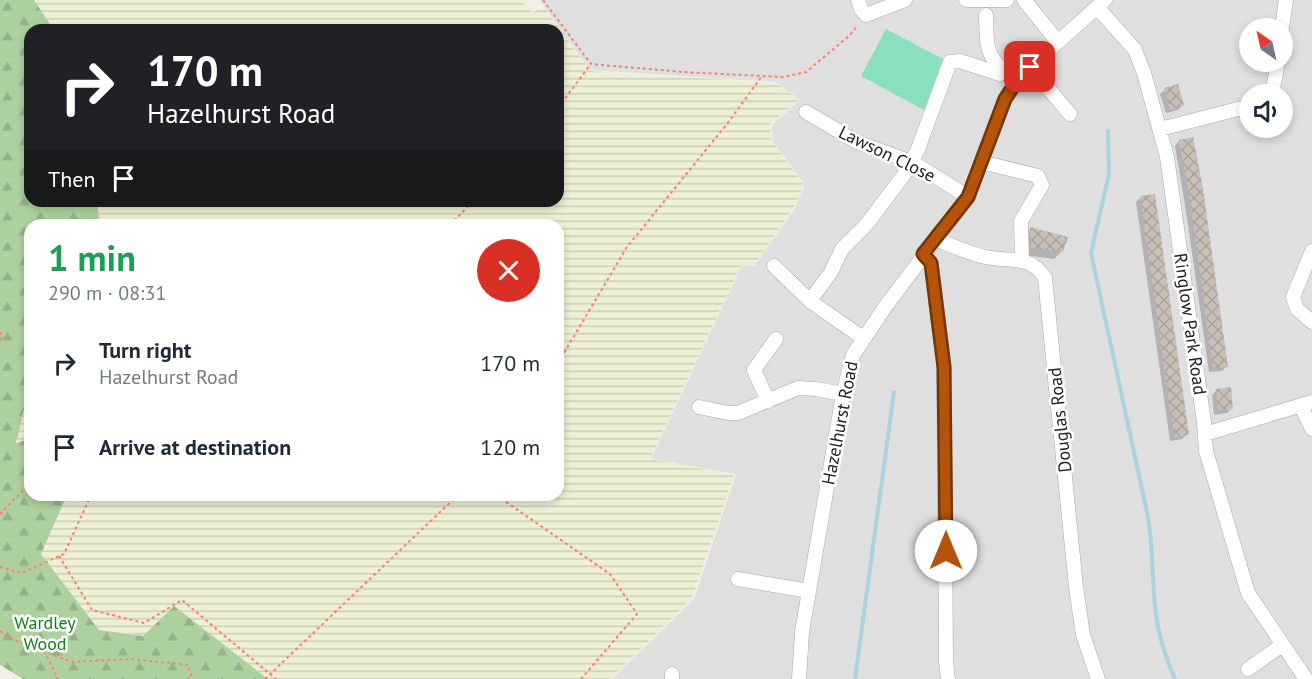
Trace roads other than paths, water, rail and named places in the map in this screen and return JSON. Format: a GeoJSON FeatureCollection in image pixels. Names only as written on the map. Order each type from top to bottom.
{"type":"FeatureCollection","features":[{"type":"Feature","properties":{"kind":"street"},"geometry":{"type":"LineString","coordinates":[[858,0],[866,15],[905,0]]}},
{"type":"Feature","properties":{"kind":"street"},"geometry":{"type":"LineString","coordinates":[[966,0],[1006,0]]}},
{"type":"Feature","properties":{"kind":"street"},"geometry":{"type":"LineString","coordinates":[[1024,0],[1058,42]]}},
{"type":"Feature","properties":{"kind":"street"},"geometry":{"type":"LineString","coordinates":[[1283,18],[1286,0]]}},
{"type":"Feature","properties":{"kind":"street","name":"Hazelhurst Road"},"geometry":{"type":"LineString","coordinates":[[799,679],[802,632],[843,394],[853,355],[923,254],[968,197],[1005,99],[1017,81],[1101,4]]}},
{"type":"Feature","properties":{"kind":"street","name":"Ringlow Park Road"},"geometry":{"type":"LineString","coordinates":[[1101,4],[1135,50],[1167,157],[1206,451],[1248,593],[1306,679]]}},
{"type":"Feature","properties":{"kind":"street"},"geometry":{"type":"LineString","coordinates":[[986,15],[988,50],[991,59],[1017,81]]}},
{"type":"Feature","properties":{"kind":"street"},"geometry":{"type":"LineString","coordinates":[[810,301],[831,272],[842,249],[866,225],[906,172],[918,149],[950,62],[960,61],[1000,74],[1005,72]]}},
{"type":"Feature","properties":{"kind":"street"},"geometry":{"type":"LineString","coordinates":[[1030,67],[1070,114]]}},
{"type":"Feature","properties":{"kind":"street"},"geometry":{"type":"LineString","coordinates":[[1160,129],[1239,109]]}},
{"type":"Feature","properties":{"kind":"street","name":"Lawson Close"},"geometry":{"type":"LineString","coordinates":[[806,112],[857,142],[911,162],[968,197]]}},
{"type":"Feature","properties":{"kind":"street"},"geometry":{"type":"LineString","coordinates":[[936,239],[988,257],[1022,260],[1022,221],[1042,184],[1038,176],[981,162]]}},
{"type":"Feature","properties":{"kind":"street"},"geometry":{"type":"LineString","coordinates":[[1312,250],[1293,297],[1297,309],[1312,322]]}},
{"type":"Feature","properties":{"kind":"street"},"geometry":{"type":"LineString","coordinates":[[923,254],[931,263],[944,367],[948,679]]}},
{"type":"Feature","properties":{"kind":"street","name":"Douglas Road"},"geometry":{"type":"LineString","coordinates":[[1022,260],[1040,270],[1046,286],[1076,587],[1083,634],[1098,679]]}},
{"type":"Feature","properties":{"kind":"street"},"geometry":{"type":"LineString","coordinates":[[774,266],[810,301],[863,338]]}},
{"type":"Feature","properties":{"kind":"street"},"geometry":{"type":"LineString","coordinates":[[768,401],[754,370],[776,339]]}},
{"type":"Feature","properties":{"kind":"street"},"geometry":{"type":"LineString","coordinates":[[699,407],[738,413],[798,388],[816,388],[843,394]]}},
{"type":"Feature","properties":{"kind":"street"},"geometry":{"type":"LineString","coordinates":[[1205,434],[1306,404],[1312,429]]}},
{"type":"Feature","properties":{"kind":"street"},"geometry":{"type":"LineString","coordinates":[[738,579],[809,591]]}},
{"type":"Feature","properties":{"kind":"street"},"geometry":{"type":"LineString","coordinates":[[1248,669],[1282,645]]}},
{"type":"Feature","properties":{"kind":"waterway"},"geometry":{"type":"LineString","coordinates":[[1108,131],[1109,174],[1091,253],[1148,517],[1158,625],[1175,679]]}},
{"type":"Feature","properties":{"kind":"waterway"},"geometry":{"type":"LineString","coordinates":[[855,679],[894,392]]}},
{"type":"Feature","properties":{"kind":"park label","name":"Wardley Wood"},"geometry":{"type":"Point","coordinates":[45,633]}}]}
